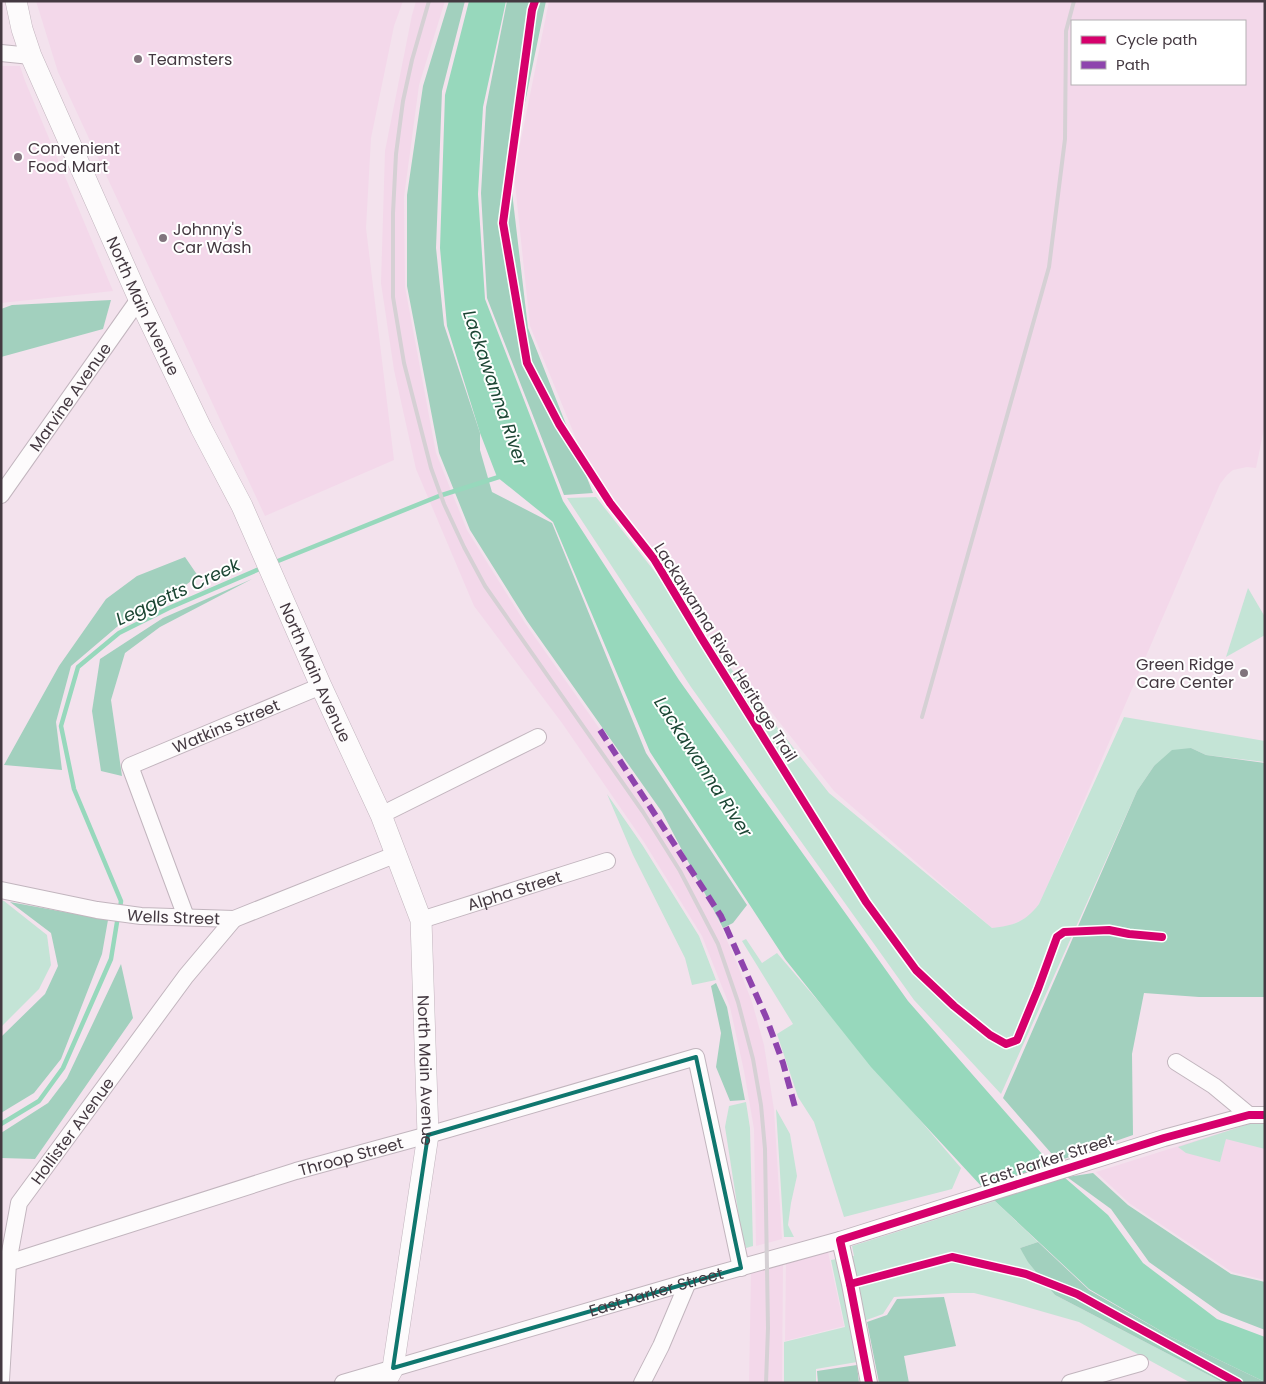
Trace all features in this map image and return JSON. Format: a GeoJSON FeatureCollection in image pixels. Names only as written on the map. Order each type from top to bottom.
{"type":"FeatureCollection","features":[{"type":"Feature","properties":{"kind":"main road","name":"North Main Avenue"},"geometry":{"type":"LineString","coordinates":[[16,1],[31,56],[200,428],[242,506],[321,686],[381,816],[421,920],[428,1135],[389,1376]]}},
{"type":"Feature","properties":{"kind":"street"},"geometry":{"type":"LineString","coordinates":[[1,53],[31,56]]}},
{"type":"Feature","properties":{"kind":"street","name":"Marvine Avenue"},"geometry":{"type":"LineString","coordinates":[[1,495],[140,299]]}},
{"type":"Feature","properties":{"kind":"street","name":"Watkins Street"},"geometry":{"type":"LineString","coordinates":[[186,917],[130,766],[321,686]]}},
{"type":"Feature","properties":{"kind":"street"},"geometry":{"type":"LineString","coordinates":[[381,816],[538,737]]}},
{"type":"Feature","properties":{"kind":"street","name":"Wells Street"},"geometry":{"type":"LineString","coordinates":[[1,890],[97,910],[141,916],[234,919],[397,854]]}},
{"type":"Feature","properties":{"kind":"street","name":"Alpha Street"},"geometry":{"type":"LineString","coordinates":[[421,920],[608,861]]}},
{"type":"Feature","properties":{"kind":"street","name":"Hollister Avenue"},"geometry":{"type":"LineString","coordinates":[[1,1380],[8,1263],[19,1203],[186,976],[234,919]]}},
{"type":"Feature","properties":{"kind":"street","name":"Throop Street"},"geometry":{"type":"LineString","coordinates":[[8,1263],[296,1171],[428,1135],[696,1057],[741,1268]]}},
{"type":"Feature","properties":{"kind":"street"},"geometry":{"type":"LineString","coordinates":[[1176,1062],[1257,1115]]}},
{"type":"Feature","properties":{"kind":"street","name":"East Parker Street"},"geometry":{"type":"LineString","coordinates":[[343,1383],[389,1376],[688,1282],[840,1240],[1164,1138],[1257,1115]]}},
{"type":"Feature","properties":{"kind":"street"},"geometry":{"type":"LineString","coordinates":[[840,1240],[869,1383]]}},
{"type":"Feature","properties":{"kind":"street"},"geometry":{"type":"LineString","coordinates":[[642,1383],[662,1346],[688,1282]]}},
{"type":"Feature","properties":{"kind":"street"},"geometry":{"type":"LineString","coordinates":[[1070,1383],[1140,1363]]}},
{"type":"Feature","properties":{"kind":"highlighted area"},"geometry":{"type":"Polygon","coordinates":[[[696,1057],[741,1268],[393,1368],[428,1135],[696,1057]]]}},
{"type":"Feature","properties":{"kind":"shaded area"},"geometry":{"type":"Polygon","coordinates":[[[36,1],[403,1],[394,26],[371,138],[366,228],[394,460],[265,516],[58,72],[36,1]]]}},
{"type":"Feature","properties":{"kind":"shaded area"},"geometry":{"type":"Polygon","coordinates":[[[416,1],[445,1],[419,85],[404,197],[405,287],[436,453],[467,530],[525,623],[659,813],[715,913],[752,1002],[764,1045],[774,1110],[782,1239],[756,1246],[754,1129],[744,1071],[730,1007],[702,936],[644,842],[562,723],[474,606],[416,469],[394,370],[381,283],[385,151],[416,1]]]}},
{"type":"Feature","properties":{"kind":"shaded area"},"geometry":{"type":"Polygon","coordinates":[[[449,1],[465,1],[442,91],[436,248],[444,325],[480,433],[480,450],[492,492],[552,523],[646,753],[747,905],[733,923],[723,928],[662,812],[527,621],[470,530],[439,453],[407,286],[407,195],[423,86],[449,1]]]}},
{"type":"Feature","properties":{"kind":"shaded area"},"geometry":{"type":"Polygon","coordinates":[[[507,1],[546,1],[510,175],[528,328],[593,493],[564,495],[487,298],[481,193],[486,107],[507,1]]]}},
{"type":"Feature","properties":{"kind":"shaded area"},"geometry":{"type":"Polygon","coordinates":[[[549,1],[1265,1],[1265,424],[1256,468],[1247,467],[1233,470],[1220,484],[1039,904],[1030,916],[1007,927],[992,928],[834,791],[599,495],[530,326],[514,174],[549,1]]]}},
{"type":"Feature","properties":{"kind":"shaded area"},"geometry":{"type":"Polygon","coordinates":[[[1,66],[20,66],[113,291],[1,303],[1,66]]]}},
{"type":"Feature","properties":{"kind":"shaded area"},"geometry":{"type":"Polygon","coordinates":[[[111,300],[103,329],[1,357],[1,309],[12,305],[111,300]]]}},
{"type":"Feature","properties":{"kind":"shaded area"},"geometry":{"type":"Polygon","coordinates":[[[596,497],[829,793],[992,928],[1019,922],[1039,904],[1124,717],[1265,741],[1265,762],[1206,755],[1191,748],[1154,766],[1137,791],[1001,1094],[914,1000],[691,687],[567,498],[596,497]]]}},
{"type":"Feature","properties":{"kind":"shaded area"},"geometry":{"type":"Polygon","coordinates":[[[185,557],[198,576],[168,598],[118,626],[71,666],[56,722],[62,770],[4,765],[59,666],[106,599],[137,576],[185,557]]]}},
{"type":"Feature","properties":{"kind":"shaded area"},"geometry":{"type":"Polygon","coordinates":[[[252,579],[160,627],[125,653],[111,700],[122,776],[101,771],[92,711],[100,659],[163,618],[252,579]]]}},
{"type":"Feature","properties":{"kind":"shaded area"},"geometry":{"type":"Polygon","coordinates":[[[1248,588],[1265,617],[1265,635],[1226,657],[1248,588]]]}},
{"type":"Feature","properties":{"kind":"shaded area"},"geometry":{"type":"Polygon","coordinates":[[[1191,748],[1206,755],[1265,763],[1265,997],[1199,997],[1144,993],[1132,1054],[1133,1135],[1058,1161],[1003,1098],[1137,791],[1154,766],[1172,750],[1191,748]]]}},
{"type":"Feature","properties":{"kind":"shaded area"},"geometry":{"type":"Polygon","coordinates":[[[607,794],[643,846],[699,936],[716,980],[692,985],[685,958],[633,855],[607,794]]]}},
{"type":"Feature","properties":{"kind":"shaded area"},"geometry":{"type":"Polygon","coordinates":[[[1,900],[47,935],[51,965],[39,989],[1,1027],[1,900]]]}},
{"type":"Feature","properties":{"kind":"shaded area"},"geometry":{"type":"Polygon","coordinates":[[[10,902],[108,920],[102,954],[61,1059],[34,1093],[1,1113],[1,1037],[45,994],[58,966],[51,933],[10,902]]]}},
{"type":"Feature","properties":{"kind":"shaded area"},"geometry":{"type":"Polygon","coordinates":[[[746,939],[762,963],[777,953],[961,1168],[952,1189],[844,1217],[814,1122],[798,1097],[777,1034],[793,1024],[742,941],[746,939]]]}},
{"type":"Feature","properties":{"kind":"shaded area"},"geometry":{"type":"Polygon","coordinates":[[[121,964],[133,1018],[35,1159],[1,1158],[1,1133],[48,1103],[67,1078],[121,964]]]}},
{"type":"Feature","properties":{"kind":"shaded area"},"geometry":{"type":"Polygon","coordinates":[[[716,983],[727,1007],[745,1100],[730,1101],[716,1067],[721,1033],[711,986],[716,983]]]}},
{"type":"Feature","properties":{"kind":"shaded area"},"geometry":{"type":"Polygon","coordinates":[[[746,1102],[750,1128],[753,1246],[746,1248],[741,1230],[725,1127],[729,1106],[746,1102]]]}},
{"type":"Feature","properties":{"kind":"shaded area"},"geometry":{"type":"Polygon","coordinates":[[[776,1109],[790,1134],[797,1176],[788,1225],[794,1237],[784,1237],[776,1109]]]}},
{"type":"Feature","properties":{"kind":"shaded area"},"geometry":{"type":"Polygon","coordinates":[[[1252,1123],[1265,1124],[1265,1280],[1232,1272],[1129,1203],[1096,1172],[1252,1123]]]}},
{"type":"Feature","properties":{"kind":"shaded area"},"geometry":{"type":"Polygon","coordinates":[[[1252,1123],[1265,1124],[1265,1149],[1226,1139],[1220,1162],[1186,1153],[1178,1147],[1252,1123]]]}},
{"type":"Feature","properties":{"kind":"shaded area"},"geometry":{"type":"Polygon","coordinates":[[[1093,1173],[1128,1205],[1231,1274],[1265,1282],[1265,1330],[1221,1313],[1149,1262],[1111,1209],[1067,1177],[1093,1173]]]}},
{"type":"Feature","properties":{"kind":"shaded area"},"geometry":{"type":"Polygon","coordinates":[[[995,1201],[1038,1242],[1020,1248],[1055,1295],[1224,1383],[1191,1383],[1079,1322],[974,1293],[952,1293],[894,1297],[883,1314],[850,1326],[857,1362],[816,1369],[816,1383],[784,1383],[784,1342],[845,1327],[831,1260],[854,1256],[852,1246],[995,1201]]]}},
{"type":"Feature","properties":{"kind":"shaded area"},"geometry":{"type":"Polygon","coordinates":[[[1038,1242],[1089,1290],[1171,1337],[1265,1383],[1224,1383],[1055,1295],[1028,1262],[1020,1248],[1038,1242]]]}},
{"type":"Feature","properties":{"kind":"shaded area"},"geometry":{"type":"Polygon","coordinates":[[[828,1252],[844,1326],[785,1341],[786,1264],[828,1252]]]}},
{"type":"Feature","properties":{"kind":"shaded area"},"geometry":{"type":"Polygon","coordinates":[[[783,1265],[782,1383],[749,1383],[751,1273],[783,1265]]]}},
{"type":"Feature","properties":{"kind":"shaded area"},"geometry":{"type":"Polygon","coordinates":[[[944,1297],[956,1346],[904,1356],[909,1383],[879,1383],[867,1322],[887,1315],[897,1299],[944,1297]]]}},
{"type":"Feature","properties":{"kind":"shaded area"},"geometry":{"type":"Polygon","coordinates":[[[857,1365],[859,1383],[818,1383],[817,1371],[857,1365]]]}},
{"type":"Feature","properties":{"kind":"water","name":"Lackawanna River"},"geometry":{"type":"Polygon","coordinates":[[[469,1],[506,1],[483,107],[478,194],[485,299],[563,501],[679,680],[908,1001],[1057,1171],[1108,1215],[1143,1263],[1217,1319],[1265,1337],[1265,1382],[1171,1337],[1089,1289],[995,1201],[871,1067],[785,959],[650,752],[553,522],[497,477],[480,433],[447,326],[440,248],[445,95],[469,1]]]}},
{"type":"Feature","properties":{"kind":"waterway","name":"Leggetts Creek"},"geometry":{"type":"LineString","coordinates":[[273,563],[439,496],[502,476]]}},
{"type":"Feature","properties":{"kind":"waterway","name":"Leggetts Creek"},"geometry":{"type":"LineString","coordinates":[[120,909],[121,901],[74,789],[61,726],[78,667],[119,633],[169,608],[264,567]]}},
{"type":"Feature","properties":{"kind":"waterway","name":"Leggetts Creek"},"geometry":{"type":"LineString","coordinates":[[1,1124],[39,1101],[63,1068],[111,959],[118,916]]}},
{"type":"Feature","properties":{"kind":"railway"},"geometry":{"type":"LineString","coordinates":[[429,1],[412,60],[403,101],[396,154],[393,213],[393,297],[404,363],[431,468],[444,504],[485,586],[643,812],[680,871],[718,944],[738,1002],[753,1059],[761,1105],[765,1149],[768,1328],[766,1383]]}},
{"type":"Feature","properties":{"kind":"railway"},"geometry":{"type":"LineString","coordinates":[[922,717],[1049,267],[1065,139],[1066,31],[1074,1]]}},
{"type":"Feature","properties":{"kind":"marked path"},"geometry":{"type":"LineString","coordinates":[[600,730],[721,916],[766,1017],[783,1063],[795,1107]]}},
{"type":"Feature","properties":{"kind":"cycle path","name":"Lackawanna River Heritage Trail"},"geometry":{"type":"LineString","coordinates":[[535,1],[532,10],[503,223],[527,363],[559,424],[610,503],[654,559],[866,902],[916,970],[954,1006],[990,1035],[1006,1044],[1017,1040],[1057,937],[1064,932],[1109,930],[1162,937]]}},
{"type":"Feature","properties":{"kind":"cycle path"},"geometry":{"type":"LineString","coordinates":[[869,1383],[840,1240],[1164,1138],[1249,1115],[1265,1115]]}},
{"type":"Feature","properties":{"kind":"cycle path"},"geometry":{"type":"LineString","coordinates":[[850,1284],[952,1257],[1026,1274],[1077,1294],[1238,1383]]}},
{"type":"Feature","properties":{"kind":"place","name":"Teamsters"},"geometry":{"type":"Point","coordinates":[138,59]}},
{"type":"Feature","properties":{"kind":"place","name":"Convenient Food Mart"},"geometry":{"type":"Point","coordinates":[18,157]}},
{"type":"Feature","properties":{"kind":"place","name":"Johnny's Car Wash"},"geometry":{"type":"Point","coordinates":[163,238]}},
{"type":"Feature","properties":{"kind":"place","name":"Green Ridge Care Center"},"geometry":{"type":"Point","coordinates":[1244,673]}}]}
